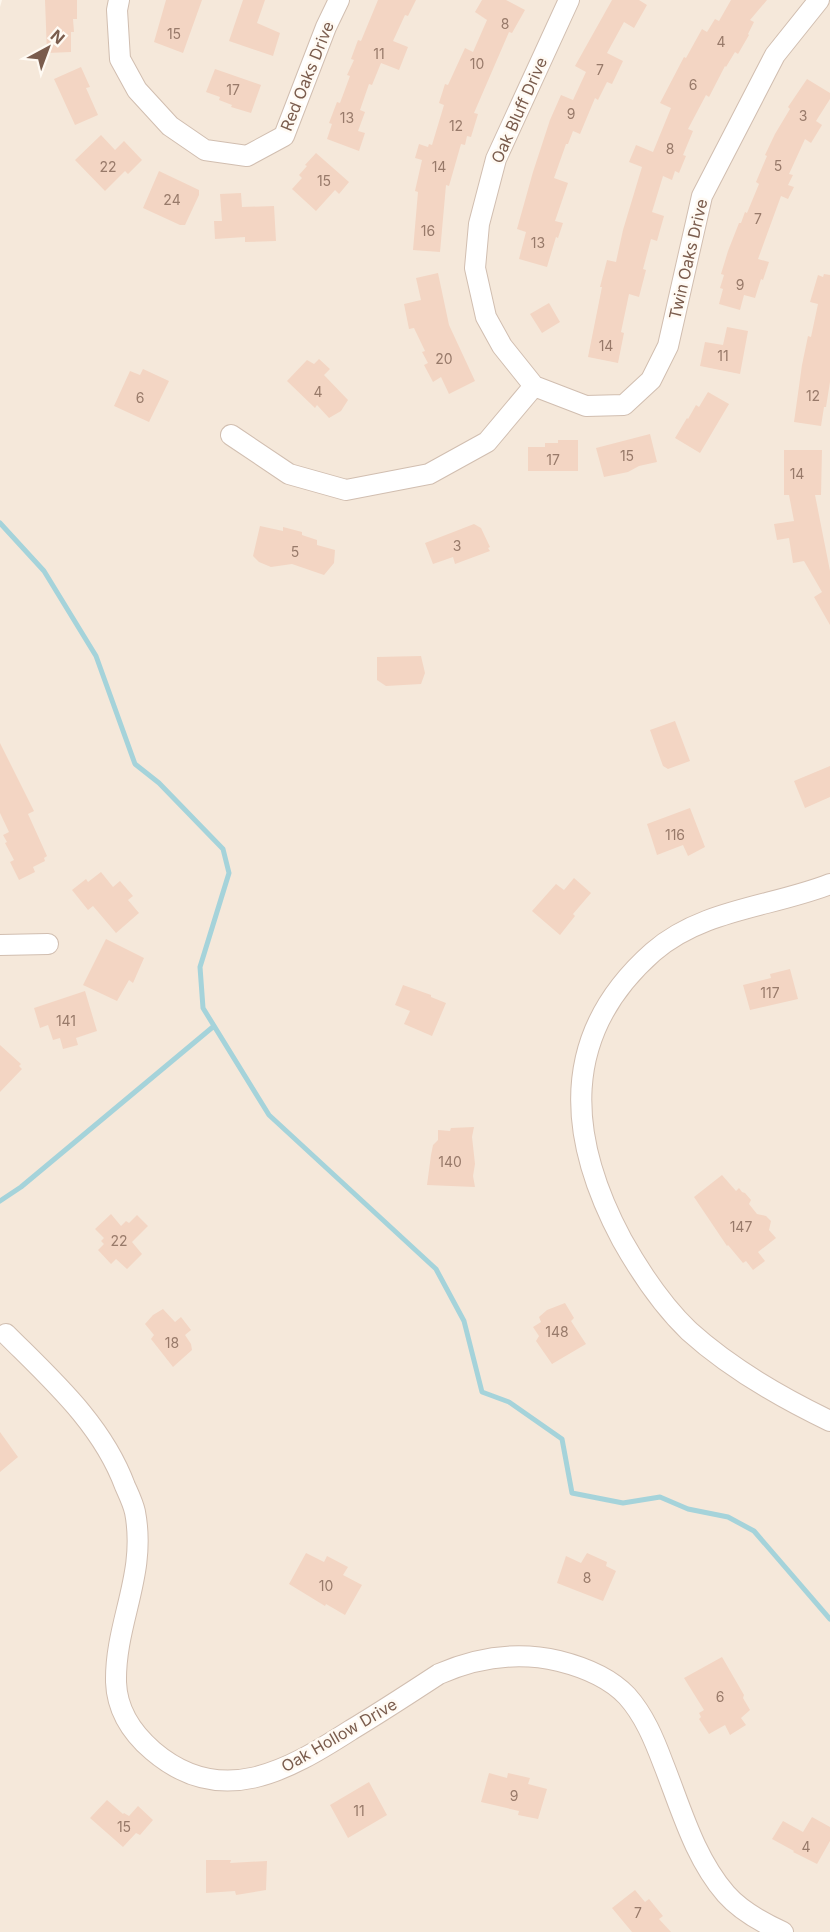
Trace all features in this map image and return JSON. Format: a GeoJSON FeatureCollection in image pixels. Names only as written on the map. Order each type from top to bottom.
{"type":"FeatureCollection","features":[{"type":"Feature","properties":{"kind":"street","name":"Red Oaks Drive"},"geometry":{"type":"LineString","coordinates":[[119,0],[117,10],[120,59],[137,90],[170,126],[205,150],[247,156],[284,136],[326,27],[339,0]]}},
{"type":"Feature","properties":{"kind":"street","name":"Oak Bluff Drive"},"geometry":{"type":"LineString","coordinates":[[534,386],[502,346],[486,317],[475,268],[479,224],[496,159],[569,0]]}},
{"type":"Feature","properties":{"kind":"street","name":"Twin Oaks Drive"},"geometry":{"type":"LineString","coordinates":[[534,386],[586,406],[624,405],[651,380],[668,346],[702,196],[775,55],[819,0]]}},
{"type":"Feature","properties":{"kind":"street"},"geometry":{"type":"LineString","coordinates":[[231,435],[289,474],[346,490],[429,474],[439,469],[487,442],[534,386]]}},
{"type":"Feature","properties":{"kind":"street"},"geometry":{"type":"LineString","coordinates":[[830,884],[720,916],[680,933],[654,951],[627,978],[607,1007],[590,1041],[581,1076],[580,1109],[583,1140],[593,1176],[609,1216],[636,1264],[663,1303],[717,1354],[755,1381],[830,1421]]}},
{"type":"Feature","properties":{"kind":"street"},"geometry":{"type":"LineString","coordinates":[[0,945],[48,944]]}},
{"type":"Feature","properties":{"kind":"street","name":"Oak Hollow Drive"},"geometry":{"type":"LineString","coordinates":[[6,1334],[89,1421],[120,1471],[134,1510],[139,1545],[136,1576],[123,1625],[116,1683],[119,1703],[126,1722],[139,1739],[158,1755],[182,1771],[203,1779],[222,1782],[249,1780],[280,1770],[315,1752],[439,1674],[458,1665],[482,1659],[521,1655],[578,1665],[619,1689],[640,1713],[653,1738],[685,1823],[699,1853],[727,1894],[747,1912],[783,1932]]}},
{"type":"Feature","properties":{"kind":"shaded area"},"geometry":{"type":"Polygon","coordinates":[[[2,0],[830,0],[830,1932],[0,1932],[0,7],[2,0]]]}},
{"type":"Feature","properties":{"kind":"building"},"geometry":{"type":"Polygon","coordinates":[[[45,0],[77,0],[77,19],[73,19],[74,32],[71,32],[71,52],[47,53],[45,0]]]}},
{"type":"Feature","properties":{"kind":"building"},"geometry":{"type":"Polygon","coordinates":[[[166,0],[202,0],[183,53],[154,42],[166,0]]]}},
{"type":"Feature","properties":{"kind":"building"},"geometry":{"type":"Polygon","coordinates":[[[243,0],[265,0],[257,23],[280,33],[273,56],[229,41],[243,0]]]}},
{"type":"Feature","properties":{"kind":"building"},"geometry":{"type":"Polygon","coordinates":[[[378,0],[416,0],[408,16],[405,15],[393,41],[408,47],[399,70],[381,63],[372,85],[369,84],[360,110],[365,112],[358,131],[365,133],[359,151],[327,139],[332,124],[329,123],[337,102],[340,103],[350,76],[347,75],[354,60],[351,59],[358,40],[361,41],[378,0]]]}},
{"type":"Feature","properties":{"kind":"building"},"geometry":{"type":"Polygon","coordinates":[[[482,0],[506,0],[525,10],[512,33],[509,32],[474,113],[478,114],[471,137],[467,136],[465,145],[461,144],[449,186],[446,185],[440,252],[413,250],[418,192],[415,191],[422,160],[415,158],[419,144],[428,147],[429,144],[432,145],[444,105],[439,103],[445,84],[448,85],[465,48],[473,52],[487,20],[475,12],[482,0]]]}},
{"type":"Feature","properties":{"kind":"building"},"geometry":{"type":"Polygon","coordinates":[[[612,0],[639,0],[647,5],[634,28],[624,22],[607,53],[623,61],[612,84],[607,82],[598,100],[595,98],[580,134],[573,131],[566,144],[554,178],[568,183],[555,221],[563,223],[547,267],[519,259],[526,232],[517,229],[550,120],[561,95],[573,100],[586,72],[575,66],[612,0]]]}},
{"type":"Feature","properties":{"kind":"building"},"geometry":{"type":"Polygon","coordinates":[[[731,0],[767,0],[750,20],[754,22],[749,35],[738,54],[735,52],[725,66],[709,97],[706,95],[688,129],[693,131],[683,155],[686,156],[679,173],[675,171],[672,180],[663,176],[652,212],[664,216],[657,241],[651,239],[639,297],[629,294],[621,332],[624,333],[618,363],[588,357],[607,260],[616,262],[642,167],[629,162],[636,145],[653,152],[671,108],[660,103],[684,57],[686,58],[702,29],[707,32],[715,19],[719,21],[731,0]]]}},
{"type":"Feature","properties":{"kind":"building"},"geometry":{"type":"Polygon","coordinates":[[[81,67],[90,87],[86,88],[98,115],[75,125],[54,79],[81,67]]]}},
{"type":"Feature","properties":{"kind":"building"},"geometry":{"type":"Polygon","coordinates":[[[215,69],[261,85],[251,113],[231,107],[232,105],[219,100],[220,97],[206,92],[215,69]]]}},
{"type":"Feature","properties":{"kind":"building"},"geometry":{"type":"Polygon","coordinates":[[[807,79],[830,93],[830,99],[816,121],[822,125],[811,143],[805,139],[789,174],[793,175],[788,185],[794,187],[788,199],[781,196],[758,259],[769,262],[763,280],[761,279],[755,298],[744,295],[740,310],[719,304],[724,275],[721,274],[728,251],[759,184],[756,182],[767,156],[765,155],[790,109],[788,107],[807,79]]]}},
{"type":"Feature","properties":{"kind":"building"},"geometry":{"type":"Polygon","coordinates":[[[101,135],[115,150],[124,141],[142,160],[128,174],[125,171],[105,191],[75,160],[101,135]]]}},
{"type":"Feature","properties":{"kind":"building"},"geometry":{"type":"Polygon","coordinates":[[[316,153],[349,182],[339,194],[335,190],[316,211],[292,189],[302,178],[299,175],[307,166],[305,165],[316,153]]]}},
{"type":"Feature","properties":{"kind":"building"},"geometry":{"type":"Polygon","coordinates":[[[159,171],[199,190],[199,195],[185,225],[180,225],[143,208],[159,171]]]}},
{"type":"Feature","properties":{"kind":"building"},"geometry":{"type":"Polygon","coordinates":[[[241,193],[242,207],[274,206],[276,241],[245,242],[245,237],[215,239],[214,221],[222,221],[220,194],[241,193]]]}},
{"type":"Feature","properties":{"kind":"building"},"geometry":{"type":"Polygon","coordinates":[[[438,273],[449,325],[475,381],[449,394],[441,377],[433,382],[424,365],[428,363],[422,352],[425,351],[414,328],[409,329],[404,304],[421,300],[416,278],[438,273]]]}},
{"type":"Feature","properties":{"kind":"building"},"geometry":{"type":"Polygon","coordinates":[[[824,274],[830,275],[830,382],[821,426],[794,422],[802,365],[818,304],[810,302],[818,275],[823,277],[824,274]]]}},
{"type":"Feature","properties":{"kind":"building"},"geometry":{"type":"Polygon","coordinates":[[[549,303],[560,322],[542,333],[530,314],[549,303]]]}},
{"type":"Feature","properties":{"kind":"building"},"geometry":{"type":"Polygon","coordinates":[[[727,327],[748,331],[740,374],[700,366],[705,342],[723,345],[727,327]]]}},
{"type":"Feature","properties":{"kind":"building"},"geometry":{"type":"Polygon","coordinates":[[[319,359],[330,369],[324,375],[348,400],[341,411],[329,418],[317,405],[315,408],[287,381],[307,360],[314,364],[319,359]]]}},
{"type":"Feature","properties":{"kind":"building"},"geometry":{"type":"Polygon","coordinates":[[[143,369],[169,381],[149,422],[114,406],[130,371],[140,375],[143,369]]]}},
{"type":"Feature","properties":{"kind":"building"},"geometry":{"type":"Polygon","coordinates":[[[708,392],[729,404],[700,453],[675,438],[696,405],[699,407],[708,392]]]}},
{"type":"Feature","properties":{"kind":"building"},"geometry":{"type":"Polygon","coordinates":[[[650,434],[657,462],[604,477],[596,448],[650,434]]]}},
{"type":"Feature","properties":{"kind":"building"},"geometry":{"type":"Polygon","coordinates":[[[558,440],[578,440],[578,471],[528,471],[528,447],[545,447],[545,443],[558,443],[558,440]]]}},
{"type":"Feature","properties":{"kind":"building"},"geometry":{"type":"Polygon","coordinates":[[[784,450],[822,450],[821,495],[815,495],[830,571],[830,625],[814,597],[822,592],[804,561],[793,563],[789,538],[777,540],[774,524],[794,521],[789,495],[784,495],[784,450]]]}},
{"type":"Feature","properties":{"kind":"building"},"geometry":{"type":"Polygon","coordinates":[[[474,524],[481,528],[490,551],[455,564],[453,557],[433,564],[425,543],[474,524]]]}},
{"type":"Feature","properties":{"kind":"building"},"geometry":{"type":"Polygon","coordinates":[[[260,526],[283,531],[283,527],[302,532],[302,535],[317,540],[317,545],[335,550],[334,563],[324,575],[292,564],[271,567],[259,562],[253,556],[260,526]]]}},
{"type":"Feature","properties":{"kind":"building"},"geometry":{"type":"Polygon","coordinates":[[[421,656],[425,673],[421,684],[386,686],[377,680],[377,657],[421,656]]]}},
{"type":"Feature","properties":{"kind":"building"},"geometry":{"type":"Polygon","coordinates":[[[675,721],[690,761],[668,769],[663,766],[650,730],[675,721]]]}},
{"type":"Feature","properties":{"kind":"building"},"geometry":{"type":"Polygon","coordinates":[[[0,743],[34,811],[28,814],[47,856],[44,858],[45,861],[33,867],[35,872],[19,880],[10,862],[14,860],[3,835],[9,832],[0,813],[0,743]]]}},
{"type":"Feature","properties":{"kind":"building"},"geometry":{"type":"Polygon","coordinates":[[[830,766],[830,797],[805,808],[794,781],[830,766]]]}},
{"type":"Feature","properties":{"kind":"building"},"geometry":{"type":"Polygon","coordinates":[[[690,808],[705,847],[688,856],[683,845],[657,855],[647,824],[690,808]]]}},
{"type":"Feature","properties":{"kind":"building"},"geometry":{"type":"Polygon","coordinates":[[[101,872],[113,887],[120,881],[133,896],[128,900],[139,913],[116,933],[93,906],[88,910],[72,890],[86,879],[88,882],[101,872]]]}},
{"type":"Feature","properties":{"kind":"building"},"geometry":{"type":"Polygon","coordinates":[[[574,878],[591,893],[573,914],[575,916],[560,935],[532,911],[556,884],[564,890],[574,878]]]}},
{"type":"Feature","properties":{"kind":"building"},"geometry":{"type":"Polygon","coordinates":[[[106,939],[144,958],[133,983],[129,980],[117,1001],[83,985],[106,939]]]}},
{"type":"Feature","properties":{"kind":"building"},"geometry":{"type":"Polygon","coordinates":[[[790,969],[798,999],[750,1010],[743,985],[771,978],[770,974],[790,969]]]}},
{"type":"Feature","properties":{"kind":"building"},"geometry":{"type":"Polygon","coordinates":[[[403,985],[446,1003],[432,1036],[404,1024],[410,1011],[395,1005],[403,985]]]}},
{"type":"Feature","properties":{"kind":"building"},"geometry":{"type":"Polygon","coordinates":[[[85,991],[97,1031],[76,1038],[78,1045],[63,1049],[60,1038],[53,1040],[48,1025],[40,1028],[34,1008],[85,991]]]}},
{"type":"Feature","properties":{"kind":"building"},"geometry":{"type":"Polygon","coordinates":[[[0,1045],[21,1064],[19,1066],[22,1069],[0,1092],[0,1045]]]}},
{"type":"Feature","properties":{"kind":"building"},"geometry":{"type":"Polygon","coordinates":[[[474,1127],[472,1137],[475,1187],[427,1185],[433,1145],[438,1140],[438,1130],[450,1131],[451,1128],[474,1127]]]}},
{"type":"Feature","properties":{"kind":"building"},"geometry":{"type":"Polygon","coordinates":[[[722,1175],[736,1191],[739,1188],[745,1193],[751,1200],[749,1204],[757,1214],[766,1216],[771,1221],[769,1230],[776,1238],[758,1252],[765,1261],[753,1270],[746,1261],[743,1263],[727,1246],[694,1197],[722,1175]]]}},
{"type":"Feature","properties":{"kind":"building"},"geometry":{"type":"Polygon","coordinates":[[[111,1214],[121,1226],[126,1221],[129,1223],[137,1215],[148,1226],[132,1242],[142,1254],[127,1269],[116,1259],[111,1264],[98,1250],[104,1244],[101,1241],[104,1238],[95,1229],[111,1214]]]}},
{"type":"Feature","properties":{"kind":"building"},"geometry":{"type":"Polygon","coordinates":[[[565,1303],[574,1318],[571,1321],[586,1344],[552,1364],[536,1341],[539,1336],[533,1327],[541,1322],[539,1317],[547,1310],[565,1303]]]}},
{"type":"Feature","properties":{"kind":"building"},"geometry":{"type":"Polygon","coordinates":[[[163,1309],[175,1322],[181,1317],[191,1330],[185,1335],[192,1350],[173,1367],[151,1339],[154,1335],[145,1324],[163,1309]]]}},
{"type":"Feature","properties":{"kind":"building"},"geometry":{"type":"Polygon","coordinates":[[[0,1432],[18,1457],[0,1472],[0,1432]]]}},
{"type":"Feature","properties":{"kind":"building"},"geometry":{"type":"Polygon","coordinates":[[[306,1553],[324,1562],[327,1556],[348,1567],[343,1575],[362,1585],[345,1615],[326,1604],[325,1606],[289,1584],[306,1553]]]}},
{"type":"Feature","properties":{"kind":"building"},"geometry":{"type":"Polygon","coordinates":[[[587,1553],[607,1562],[606,1566],[616,1571],[603,1601],[557,1583],[566,1556],[581,1563],[587,1553]]]}},
{"type":"Feature","properties":{"kind":"building"},"geometry":{"type":"Polygon","coordinates":[[[722,1657],[750,1710],[741,1718],[746,1725],[730,1735],[725,1725],[709,1734],[699,1719],[701,1717],[699,1713],[704,1710],[684,1678],[722,1657]]]}},
{"type":"Feature","properties":{"kind":"building"},"geometry":{"type":"Polygon","coordinates":[[[489,1773],[507,1778],[508,1773],[530,1778],[528,1784],[547,1789],[538,1819],[518,1815],[519,1811],[481,1802],[489,1773]]]}},
{"type":"Feature","properties":{"kind":"building"},"geometry":{"type":"Polygon","coordinates":[[[369,1782],[387,1815],[348,1838],[330,1805],[369,1782]]]}},
{"type":"Feature","properties":{"kind":"building"},"geometry":{"type":"Polygon","coordinates":[[[107,1800],[123,1814],[129,1816],[138,1806],[153,1820],[140,1835],[136,1833],[123,1847],[90,1818],[107,1800]]]}},
{"type":"Feature","properties":{"kind":"building"},"geometry":{"type":"Polygon","coordinates":[[[812,1817],[830,1827],[830,1841],[817,1864],[772,1839],[783,1821],[803,1832],[812,1817]]]}},
{"type":"Feature","properties":{"kind":"building"},"geometry":{"type":"Polygon","coordinates":[[[206,1860],[231,1860],[230,1863],[267,1861],[266,1890],[236,1895],[235,1891],[206,1893],[206,1860]]]}},
{"type":"Feature","properties":{"kind":"building"},"geometry":{"type":"Polygon","coordinates":[[[635,1890],[645,1902],[649,1899],[663,1916],[659,1919],[671,1932],[632,1932],[612,1908],[635,1890]]]}},
{"type":"Feature","properties":{"kind":"waterway"},"geometry":{"type":"LineString","coordinates":[[0,523],[44,571],[96,656],[135,764],[159,783],[223,849],[229,873],[200,967],[203,1008],[269,1115],[436,1269],[464,1321],[482,1392],[509,1402],[562,1439],[572,1493],[623,1503],[660,1497],[688,1509],[728,1517],[754,1531],[830,1619]]}},
{"type":"Feature","properties":{"kind":"waterway"},"geometry":{"type":"LineString","coordinates":[[0,1201],[21,1187],[214,1026]]}}]}
